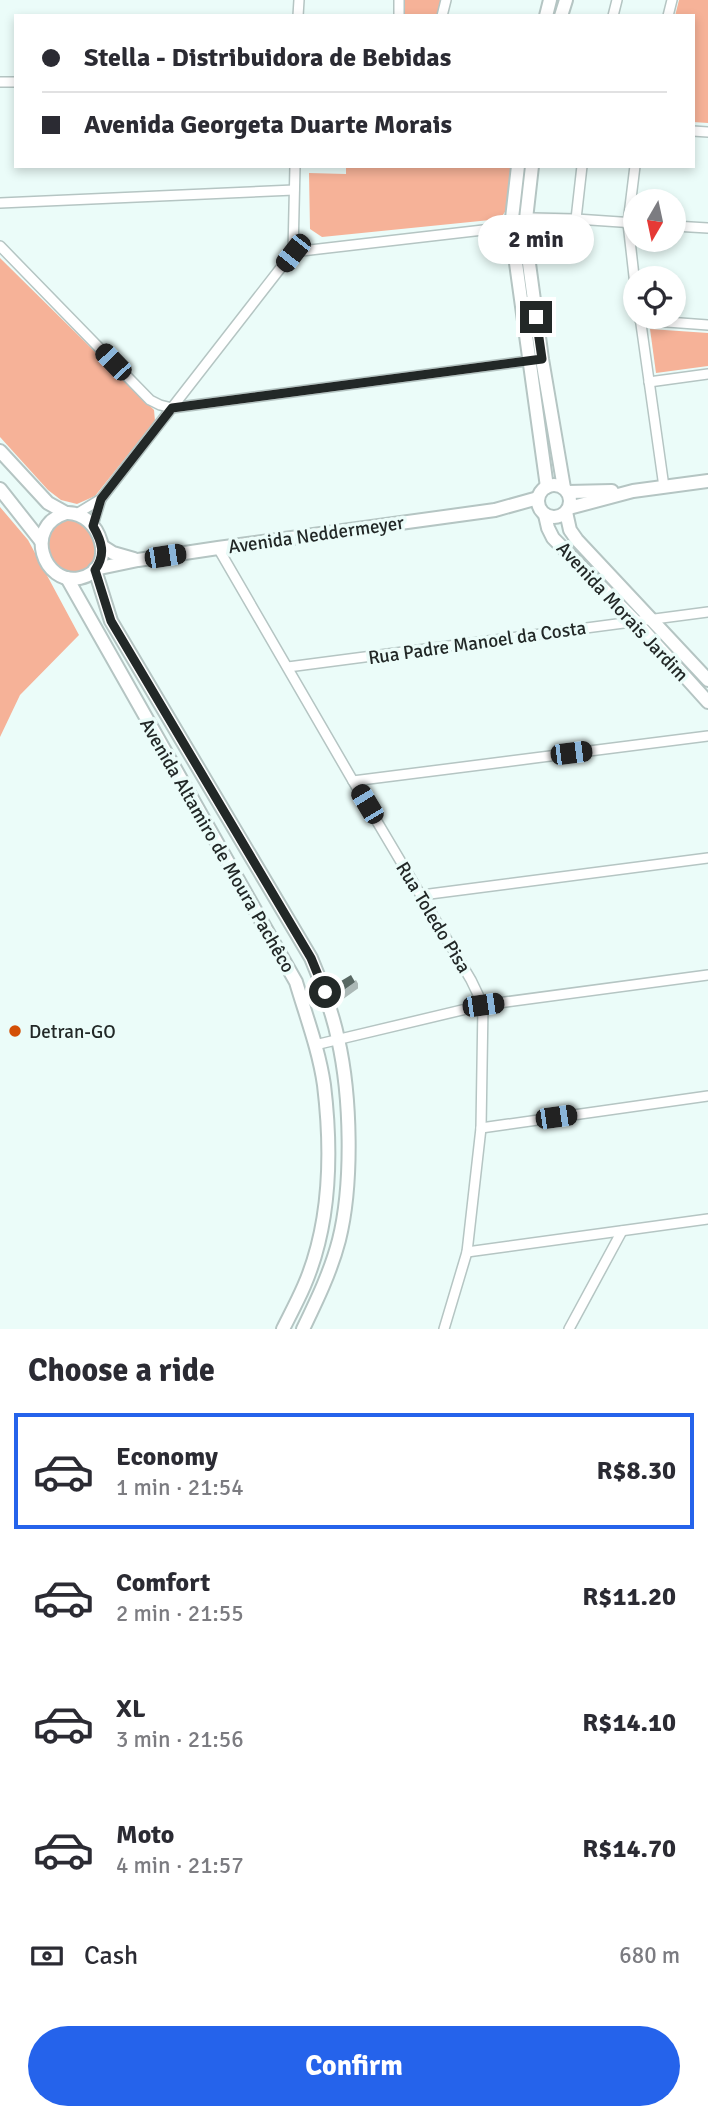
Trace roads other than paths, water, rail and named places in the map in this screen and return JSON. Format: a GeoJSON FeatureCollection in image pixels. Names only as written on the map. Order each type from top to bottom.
{"type":"FeatureCollection","features":[{"type":"Feature","properties":{"kind":"main road"},"geometry":{"type":"LineString","coordinates":[[518,168],[511,227],[527,297],[535,360],[571,502],[568,510]]}},
{"type":"Feature","properties":{"kind":"main road"},"geometry":{"type":"LineString","coordinates":[[527,297],[526,219],[532,168]]}},
{"type":"Feature","properties":{"kind":"main road","name":"Avenida Morais Jardim"},"geometry":{"type":"LineString","coordinates":[[535,360],[543,503],[548,528],[554,538],[635,621],[708,702]]}},
{"type":"Feature","properties":{"kind":"main road"},"geometry":{"type":"LineString","coordinates":[[0,451],[48,503],[72,513],[93,526],[102,547],[102,555],[95,570],[77,579],[67,578],[48,565],[41,541],[46,525],[58,515],[72,513]]}},
{"type":"Feature","properties":{"kind":"main road"},"geometry":{"type":"LineString","coordinates":[[634,491],[568,510],[554,518],[543,503],[555,485],[566,490],[634,491],[708,481]]}},
{"type":"Feature","properties":{"kind":"main road"},"geometry":{"type":"LineString","coordinates":[[0,489],[41,541]]}},
{"type":"Feature","properties":{"kind":"main road","name":"Avenida Neddermeyer"},"geometry":{"type":"LineString","coordinates":[[95,570],[138,560],[218,548],[543,503]]}},
{"type":"Feature","properties":{"kind":"main road","name":"Avenida Morais Jardim"},"geometry":{"type":"LineString","coordinates":[[568,510],[570,530],[577,540],[708,680]]}},
{"type":"Feature","properties":{"kind":"main road","name":"Avenida Neddermeyer"},"geometry":{"type":"LineString","coordinates":[[102,547],[138,560]]}},
{"type":"Feature","properties":{"kind":"main road","name":"Avenida Altamiro de Moura Pachêco"},"geometry":{"type":"LineString","coordinates":[[95,570],[111,621],[311,958],[325,992],[339,1040],[348,1111],[347,1188],[339,1240],[323,1287],[303,1329]]}},
{"type":"Feature","properties":{"kind":"main road","name":"Avenida Altamiro de Moura Pachêco"},"geometry":{"type":"LineString","coordinates":[[67,578],[296,982],[315,1045],[324,1084],[328,1144],[327,1190],[320,1238],[305,1284],[283,1329]]}},
{"type":"Feature","properties":{"kind":"street"},"geometry":{"type":"LineString","coordinates":[[93,526],[101,499],[293,253],[295,168]]}},
{"type":"Feature","properties":{"kind":"street"},"geometry":{"type":"LineString","coordinates":[[576,219],[582,168]]}},
{"type":"Feature","properties":{"kind":"street"},"geometry":{"type":"LineString","coordinates":[[634,189],[635,168]]}},
{"type":"Feature","properties":{"kind":"street"},"geometry":{"type":"LineString","coordinates":[[0,203],[294,190]]}},
{"type":"Feature","properties":{"kind":"street"},"geometry":{"type":"LineString","coordinates":[[293,253],[511,227],[526,219],[623,222]]}},
{"type":"Feature","properties":{"kind":"street"},"geometry":{"type":"LineString","coordinates":[[686,227],[708,228]]}},
{"type":"Feature","properties":{"kind":"street"},"geometry":{"type":"LineString","coordinates":[[0,246],[150,400],[172,408],[535,360]]}},
{"type":"Feature","properties":{"kind":"street"},"geometry":{"type":"LineString","coordinates":[[686,323],[708,325]]}},
{"type":"Feature","properties":{"kind":"street"},"geometry":{"type":"LineString","coordinates":[[642,329],[664,487]]}},
{"type":"Feature","properties":{"kind":"street"},"geometry":{"type":"LineString","coordinates":[[649,382],[708,373]]}},
{"type":"Feature","properties":{"kind":"street"},"geometry":{"type":"LineString","coordinates":[[72,513],[101,499]]}},
{"type":"Feature","properties":{"kind":"street","name":"Rua Toledo Pisa"},"geometry":{"type":"LineString","coordinates":[[218,548],[422,895],[483,1005],[481,1128],[467,1252],[444,1329]]}},
{"type":"Feature","properties":{"kind":"street","name":"Rua Padre Manoel da Costa"},"geometry":{"type":"LineString","coordinates":[[288,667],[708,612]]}},
{"type":"Feature","properties":{"kind":"street"},"geometry":{"type":"LineString","coordinates":[[353,781],[708,736]]}},
{"type":"Feature","properties":{"kind":"street"},"geometry":{"type":"LineString","coordinates":[[422,895],[708,858]]}},
{"type":"Feature","properties":{"kind":"street"},"geometry":{"type":"LineString","coordinates":[[315,1045],[483,1005],[708,975]]}},
{"type":"Feature","properties":{"kind":"street"},"geometry":{"type":"LineString","coordinates":[[481,1128],[708,1096]]}},
{"type":"Feature","properties":{"kind":"street"},"geometry":{"type":"LineString","coordinates":[[467,1252],[708,1219]]}},
{"type":"Feature","properties":{"kind":"street"},"geometry":{"type":"LineString","coordinates":[[569,1329],[622,1231]]}},
{"type":"Feature","properties":{"kind":"place","name":"Detran-GO"},"geometry":{"type":"Point","coordinates":[15,1031]}}]}
